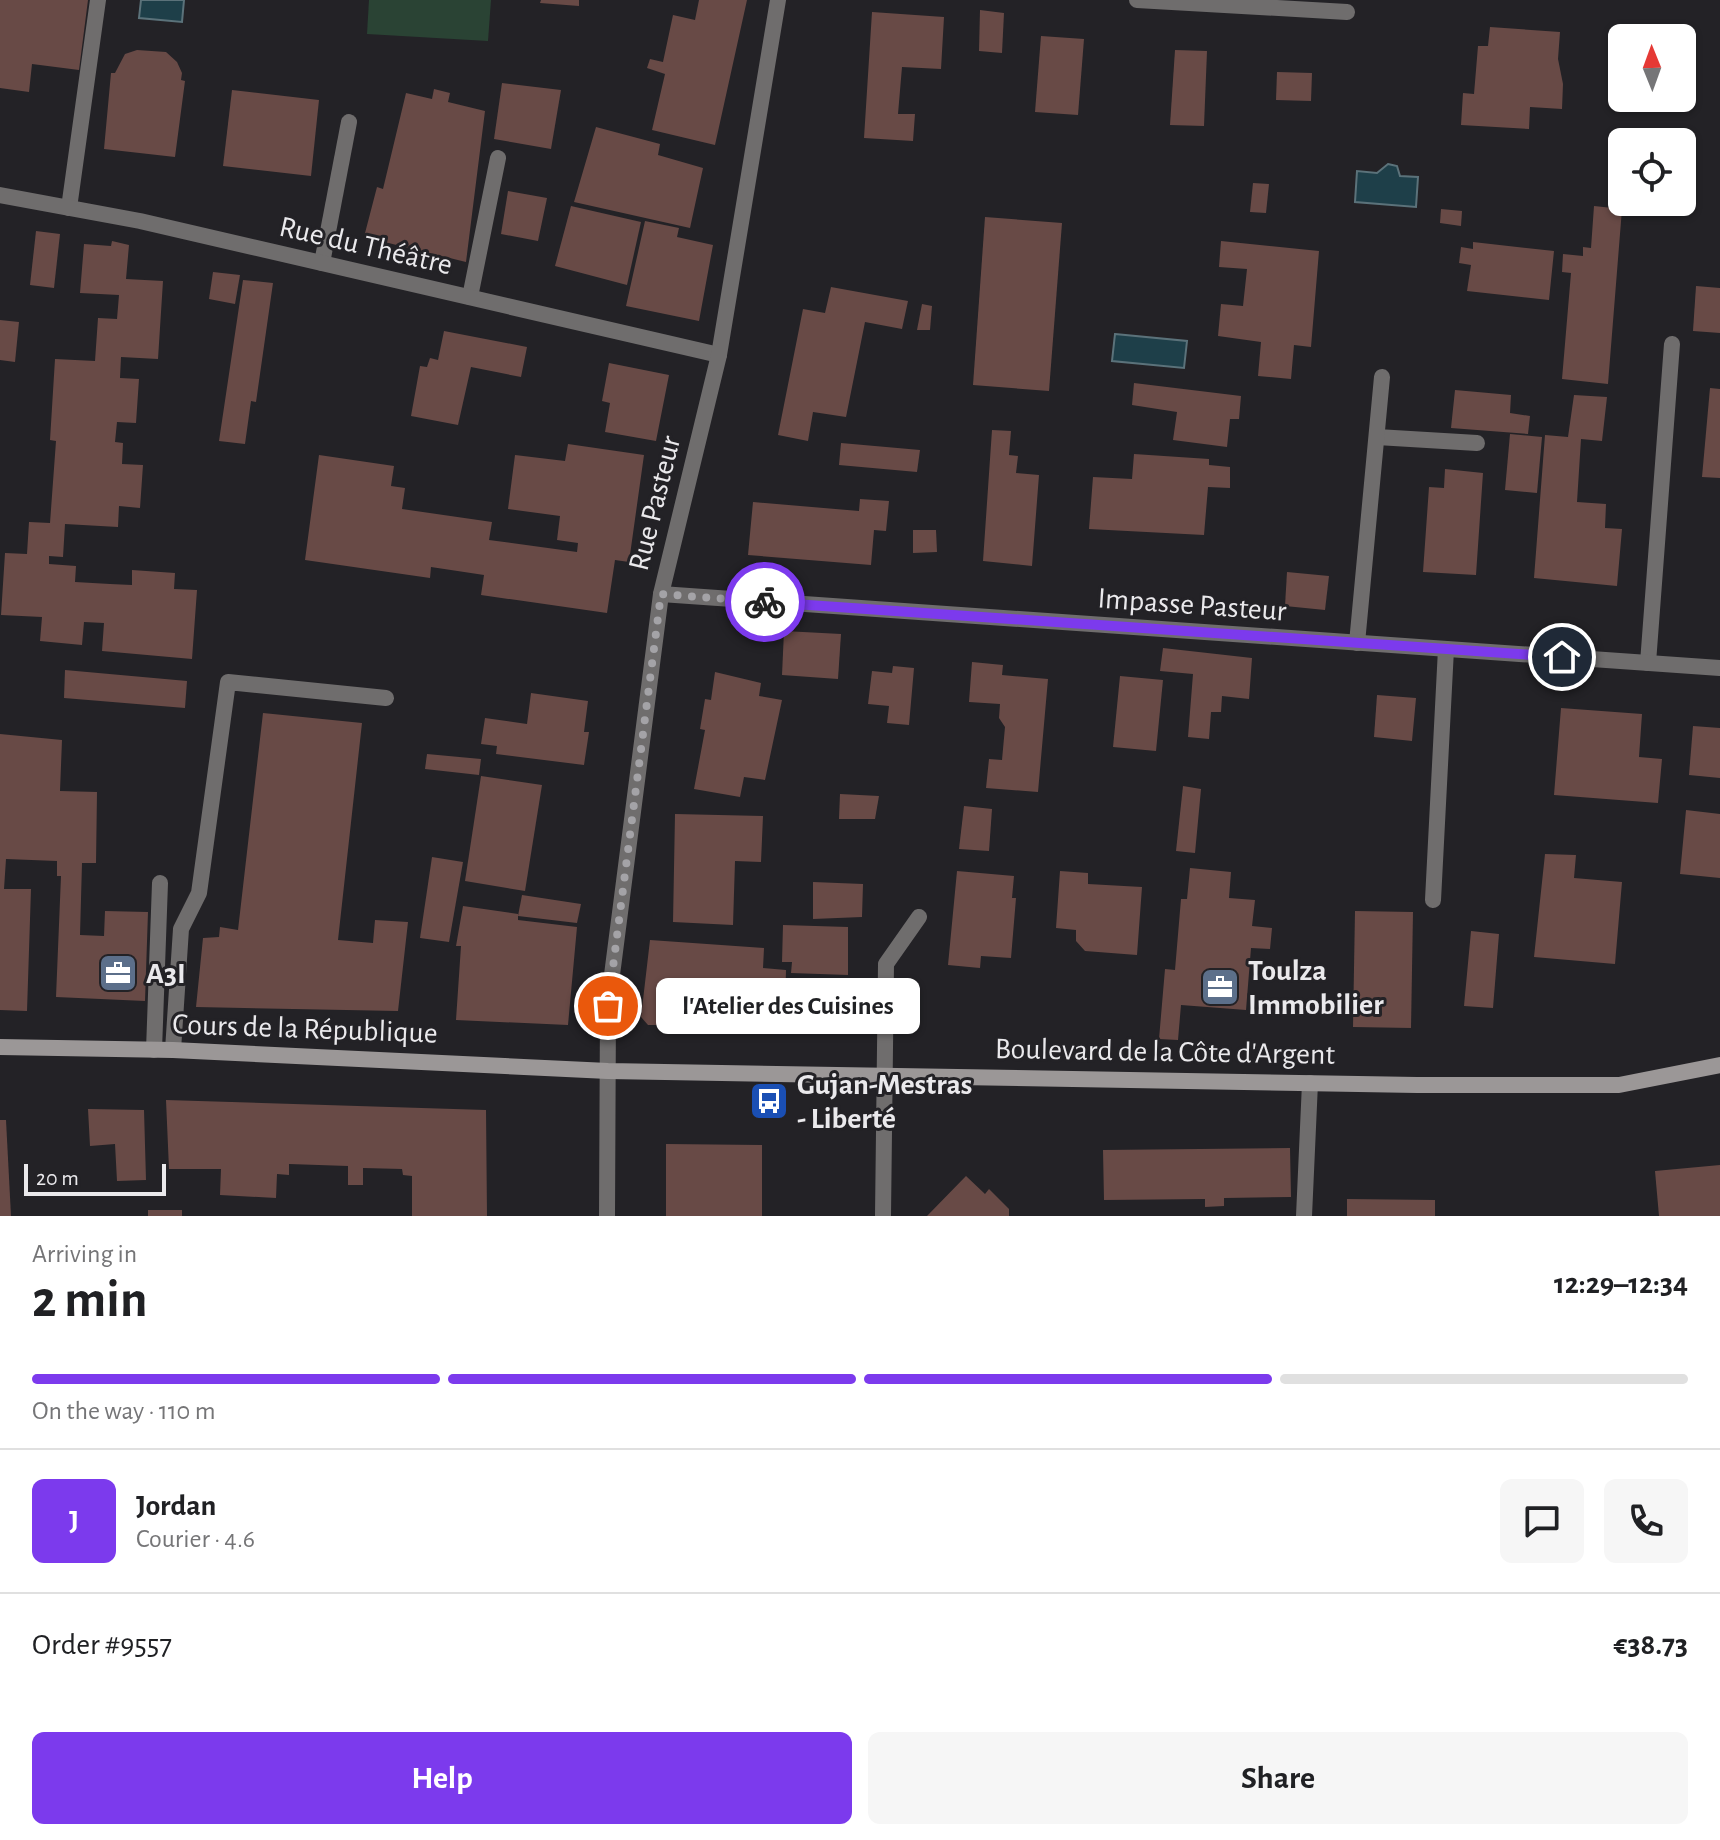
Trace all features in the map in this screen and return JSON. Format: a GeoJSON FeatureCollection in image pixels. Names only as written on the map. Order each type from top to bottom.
{"type":"FeatureCollection","features":[{"type":"Feature","properties":{"kind":"main road","name":"Cours de la République"},"geometry":{"type":"LineString","coordinates":[[0,1047],[173,1050],[608,1071]]}},
{"type":"Feature","properties":{"kind":"main road","name":"Boulevard de la Côte d'Argent"},"geometry":{"type":"LineString","coordinates":[[608,1071],[1619,1085],[1720,1065]]}},
{"type":"Feature","properties":{"kind":"street"},"geometry":{"type":"LineString","coordinates":[[69,208],[98,0]]}},
{"type":"Feature","properties":{"kind":"street","name":"Rue Pasteur"},"geometry":{"type":"LineString","coordinates":[[607,1216],[608,1006],[661,594],[719,355],[778,0]]}},
{"type":"Feature","properties":{"kind":"street"},"geometry":{"type":"LineString","coordinates":[[1137,0],[1347,12]]}},
{"type":"Feature","properties":{"kind":"street"},"geometry":{"type":"LineString","coordinates":[[322,263],[349,122]]}},
{"type":"Feature","properties":{"kind":"street"},"geometry":{"type":"LineString","coordinates":[[470,297],[498,158]]}},
{"type":"Feature","properties":{"kind":"street","name":"Rue du Théâtre"},"geometry":{"type":"LineString","coordinates":[[0,195],[322,263],[719,355]]}},
{"type":"Feature","properties":{"kind":"street"},"geometry":{"type":"LineString","coordinates":[[1648,663],[1672,344]]}},
{"type":"Feature","properties":{"kind":"street"},"geometry":{"type":"LineString","coordinates":[[1357,643],[1382,377]]}},
{"type":"Feature","properties":{"kind":"street"},"geometry":{"type":"LineString","coordinates":[[1377,437],[1477,443]]}},
{"type":"Feature","properties":{"kind":"street","name":"Impasse Pasteur"},"geometry":{"type":"LineString","coordinates":[[661,594],[1720,668]]}},
{"type":"Feature","properties":{"kind":"street"},"geometry":{"type":"LineString","coordinates":[[1433,900],[1446,649]]}},
{"type":"Feature","properties":{"kind":"street"},"geometry":{"type":"LineString","coordinates":[[173,1050],[181,929],[199,893],[228,682],[386,698]]}},
{"type":"Feature","properties":{"kind":"street"},"geometry":{"type":"LineString","coordinates":[[154,1050],[160,883]]}},
{"type":"Feature","properties":{"kind":"street"},"geometry":{"type":"LineString","coordinates":[[883,1216],[886,964],[919,917]]}},
{"type":"Feature","properties":{"kind":"street"},"geometry":{"type":"LineString","coordinates":[[1304,1216],[1310,1083]]}},
{"type":"Feature","properties":{"kind":"green space"},"geometry":{"type":"Polygon","coordinates":[[[369,0],[491,0],[488,41],[367,34],[369,0]]]}},
{"type":"Feature","properties":{"kind":"water"},"geometry":{"type":"Polygon","coordinates":[[[141,0],[184,0],[182,22],[139,18],[141,0]]]}},
{"type":"Feature","properties":{"kind":"water"},"geometry":{"type":"Polygon","coordinates":[[[1388,164],[1397,166],[1400,176],[1418,177],[1416,207],[1355,202],[1357,171],[1377,173],[1388,164]]]}},
{"type":"Feature","properties":{"kind":"water"},"geometry":{"type":"Polygon","coordinates":[[[1115,334],[1187,341],[1184,368],[1112,361],[1115,334]]]}},
{"type":"Feature","properties":{"kind":"building"},"geometry":{"type":"Polygon","coordinates":[[[0,0],[88,0],[79,70],[32,64],[29,92],[0,88],[0,0]]]}},
{"type":"Feature","properties":{"kind":"building"},"geometry":{"type":"Polygon","coordinates":[[[541,0],[579,0],[579,6],[540,3],[541,0]]]}},
{"type":"Feature","properties":{"kind":"building"},"geometry":{"type":"Polygon","coordinates":[[[699,0],[747,0],[715,145],[652,130],[665,74],[647,68],[650,59],[663,62],[673,15],[695,20],[699,0]]]}},
{"type":"Feature","properties":{"kind":"building"},"geometry":{"type":"Polygon","coordinates":[[[980,10],[1004,13],[1002,53],[979,51],[980,10]]]}},
{"type":"Feature","properties":{"kind":"building"},"geometry":{"type":"Polygon","coordinates":[[[872,12],[944,17],[941,69],[902,67],[898,114],[915,114],[913,141],[864,138],[872,12]]]}},
{"type":"Feature","properties":{"kind":"building"},"geometry":{"type":"Polygon","coordinates":[[[1490,27],[1560,32],[1558,59],[1563,84],[1562,109],[1530,107],[1529,129],[1461,125],[1463,93],[1474,94],[1478,46],[1488,46],[1490,27]]]}},
{"type":"Feature","properties":{"kind":"building"},"geometry":{"type":"Polygon","coordinates":[[[1041,36],[1084,39],[1078,115],[1035,112],[1041,36]]]}},
{"type":"Feature","properties":{"kind":"building"},"geometry":{"type":"Polygon","coordinates":[[[137,50],[166,52],[177,62],[182,73],[181,80],[185,81],[175,157],[104,149],[111,73],[115,73],[125,54],[137,50]]]}},
{"type":"Feature","properties":{"kind":"building"},"geometry":{"type":"Polygon","coordinates":[[[1175,50],[1207,51],[1204,126],[1170,125],[1175,50]]]}},
{"type":"Feature","properties":{"kind":"building"},"geometry":{"type":"Polygon","coordinates":[[[1277,72],[1312,73],[1311,101],[1276,100],[1277,72]]]}},
{"type":"Feature","properties":{"kind":"building"},"geometry":{"type":"Polygon","coordinates":[[[502,83],[561,90],[551,149],[494,139],[502,83]]]}},
{"type":"Feature","properties":{"kind":"building"},"geometry":{"type":"Polygon","coordinates":[[[434,89],[450,93],[448,102],[485,111],[466,262],[364,237],[377,187],[383,189],[406,93],[432,99],[434,89]]]}},
{"type":"Feature","properties":{"kind":"building"},"geometry":{"type":"Polygon","coordinates":[[[232,90],[319,100],[311,176],[223,166],[232,90]]]}},
{"type":"Feature","properties":{"kind":"building"},"geometry":{"type":"Polygon","coordinates":[[[596,127],[660,144],[658,155],[703,168],[690,228],[574,202],[596,127]]]}},
{"type":"Feature","properties":{"kind":"building"},"geometry":{"type":"Polygon","coordinates":[[[1253,183],[1269,184],[1266,213],[1250,212],[1253,183]]]}},
{"type":"Feature","properties":{"kind":"building"},"geometry":{"type":"Polygon","coordinates":[[[508,191],[547,198],[538,241],[501,234],[508,191]]]}},
{"type":"Feature","properties":{"kind":"building"},"geometry":{"type":"Polygon","coordinates":[[[571,206],[641,222],[627,285],[555,266],[571,206]]]}},
{"type":"Feature","properties":{"kind":"building"},"geometry":{"type":"Polygon","coordinates":[[[1594,206],[1608,208],[1608,216],[1621,216],[1608,384],[1562,379],[1571,273],[1562,272],[1563,254],[1583,256],[1583,247],[1591,248],[1594,206]]]}},
{"type":"Feature","properties":{"kind":"building"},"geometry":{"type":"Polygon","coordinates":[[[1441,209],[1462,211],[1461,226],[1440,223],[1441,209]]]}},
{"type":"Feature","properties":{"kind":"building"},"geometry":{"type":"Polygon","coordinates":[[[985,217],[1062,223],[1049,391],[973,385],[985,217]]]}},
{"type":"Feature","properties":{"kind":"building"},"geometry":{"type":"Polygon","coordinates":[[[645,221],[679,228],[677,237],[713,245],[699,321],[626,306],[645,221]]]}},
{"type":"Feature","properties":{"kind":"building"},"geometry":{"type":"Polygon","coordinates":[[[36,231],[60,234],[54,288],[30,285],[36,231]]]}},
{"type":"Feature","properties":{"kind":"building"},"geometry":{"type":"Polygon","coordinates":[[[112,241],[129,245],[126,279],[163,281],[158,359],[121,357],[120,378],[139,379],[136,423],[117,422],[115,442],[123,443],[122,464],[143,465],[140,508],[119,506],[118,527],[65,524],[63,557],[49,556],[49,564],[76,566],[75,582],[132,585],[132,570],[175,573],[174,589],[197,590],[192,659],[102,651],[104,623],[84,622],[82,645],[40,641],[42,617],[1,615],[5,553],[27,554],[29,522],[50,523],[56,441],[50,440],[55,359],[95,361],[98,318],[117,319],[119,295],[80,293],[84,244],[111,246],[112,241]]]}},
{"type":"Feature","properties":{"kind":"building"},"geometry":{"type":"Polygon","coordinates":[[[1221,241],[1319,251],[1311,347],[1294,345],[1291,379],[1258,376],[1261,342],[1218,336],[1221,304],[1243,306],[1247,269],[1219,267],[1221,241]]]}},
{"type":"Feature","properties":{"kind":"building"},"geometry":{"type":"Polygon","coordinates":[[[1473,242],[1554,251],[1549,300],[1467,291],[1471,265],[1459,263],[1461,247],[1473,249],[1473,242]]]}},
{"type":"Feature","properties":{"kind":"building"},"geometry":{"type":"Polygon","coordinates":[[[213,272],[240,275],[235,304],[209,299],[213,272]]]}},
{"type":"Feature","properties":{"kind":"building"},"geometry":{"type":"Polygon","coordinates":[[[243,280],[273,283],[256,402],[251,401],[245,444],[219,441],[243,280]]]}},
{"type":"Feature","properties":{"kind":"building"},"geometry":{"type":"Polygon","coordinates":[[[1696,286],[1720,288],[1720,333],[1693,331],[1696,286]]]}},
{"type":"Feature","properties":{"kind":"building"},"geometry":{"type":"Polygon","coordinates":[[[831,287],[908,301],[902,329],[865,322],[846,417],[813,412],[808,441],[778,435],[803,309],[825,313],[831,287]]]}},
{"type":"Feature","properties":{"kind":"building"},"geometry":{"type":"Polygon","coordinates":[[[922,304],[932,306],[930,330],[917,330],[922,304]]]}},
{"type":"Feature","properties":{"kind":"building"},"geometry":{"type":"Polygon","coordinates":[[[0,320],[19,322],[15,362],[0,360],[0,320]]]}},
{"type":"Feature","properties":{"kind":"building"},"geometry":{"type":"Polygon","coordinates":[[[444,331],[527,347],[521,377],[471,367],[458,425],[411,416],[420,366],[427,367],[430,358],[438,360],[444,331]]]}},
{"type":"Feature","properties":{"kind":"building"},"geometry":{"type":"Polygon","coordinates":[[[609,363],[669,375],[656,441],[605,432],[610,403],[602,401],[609,363]]]}},
{"type":"Feature","properties":{"kind":"building"},"geometry":{"type":"Polygon","coordinates":[[[1134,383],[1241,396],[1239,419],[1230,419],[1227,447],[1173,440],[1177,412],[1132,405],[1134,383]]]}},
{"type":"Feature","properties":{"kind":"building"},"geometry":{"type":"Polygon","coordinates":[[[1710,388],[1720,389],[1720,478],[1702,477],[1710,388]]]}},
{"type":"Feature","properties":{"kind":"building"},"geometry":{"type":"Polygon","coordinates":[[[1455,390],[1511,395],[1510,413],[1530,416],[1528,434],[1451,428],[1455,390]]]}},
{"type":"Feature","properties":{"kind":"building"},"geometry":{"type":"Polygon","coordinates":[[[1574,395],[1607,397],[1602,441],[1581,439],[1577,502],[1606,504],[1605,528],[1622,529],[1617,586],[1534,578],[1545,435],[1568,437],[1574,395]]]}},
{"type":"Feature","properties":{"kind":"building"},"geometry":{"type":"Polygon","coordinates":[[[992,430],[1011,431],[1009,455],[1018,456],[1016,473],[1039,475],[1032,566],[983,561],[992,430]]]}},
{"type":"Feature","properties":{"kind":"building"},"geometry":{"type":"Polygon","coordinates":[[[1510,434],[1542,437],[1537,493],[1505,490],[1510,434]]]}},
{"type":"Feature","properties":{"kind":"building"},"geometry":{"type":"Polygon","coordinates":[[[841,443],[920,450],[917,472],[839,465],[841,443]]]}},
{"type":"Feature","properties":{"kind":"building"},"geometry":{"type":"Polygon","coordinates":[[[568,444],[644,455],[629,562],[615,560],[607,613],[481,595],[484,575],[431,567],[430,578],[305,560],[319,455],[394,466],[391,486],[405,488],[402,509],[492,522],[489,540],[577,552],[578,543],[557,540],[560,516],[508,509],[515,455],[565,461],[568,444]]]}},
{"type":"Feature","properties":{"kind":"building"},"geometry":{"type":"Polygon","coordinates":[[[1134,454],[1209,459],[1209,465],[1230,467],[1230,488],[1208,487],[1204,535],[1089,529],[1093,477],[1132,479],[1134,454]]]}},
{"type":"Feature","properties":{"kind":"building"},"geometry":{"type":"Polygon","coordinates":[[[1445,469],[1483,473],[1476,575],[1423,572],[1429,487],[1444,488],[1445,469]]]}},
{"type":"Feature","properties":{"kind":"building"},"geometry":{"type":"Polygon","coordinates":[[[860,499],[889,501],[886,531],[874,530],[871,565],[748,555],[753,502],[859,511],[860,499]]]}},
{"type":"Feature","properties":{"kind":"building"},"geometry":{"type":"Polygon","coordinates":[[[913,530],[936,530],[937,552],[913,553],[913,530]]]}},
{"type":"Feature","properties":{"kind":"building"},"geometry":{"type":"Polygon","coordinates":[[[1287,572],[1329,576],[1325,610],[1285,606],[1287,572]]]}},
{"type":"Feature","properties":{"kind":"building"},"geometry":{"type":"Polygon","coordinates":[[[784,631],[841,634],[838,679],[782,675],[784,631]]]}},
{"type":"Feature","properties":{"kind":"building"},"geometry":{"type":"Polygon","coordinates":[[[1163,648],[1252,658],[1249,699],[1222,696],[1221,712],[1211,712],[1209,739],[1188,737],[1193,674],[1160,671],[1163,648]]]}},
{"type":"Feature","properties":{"kind":"building"},"geometry":{"type":"Polygon","coordinates":[[[972,662],[1003,665],[1002,675],[1048,679],[1038,792],[986,788],[989,759],[1002,760],[1005,727],[999,718],[1000,704],[969,702],[972,662]]]}},
{"type":"Feature","properties":{"kind":"building"},"geometry":{"type":"Polygon","coordinates":[[[893,666],[914,668],[909,725],[887,723],[889,706],[868,704],[872,671],[892,673],[893,666]]]}},
{"type":"Feature","properties":{"kind":"building"},"geometry":{"type":"Polygon","coordinates":[[[65,670],[187,681],[185,708],[64,698],[65,670]]]}},
{"type":"Feature","properties":{"kind":"building"},"geometry":{"type":"Polygon","coordinates":[[[715,672],[761,683],[759,696],[782,700],[765,780],[744,777],[740,797],[694,789],[705,730],[700,729],[705,699],[711,700],[715,672]]]}},
{"type":"Feature","properties":{"kind":"building"},"geometry":{"type":"Polygon","coordinates":[[[1120,676],[1163,680],[1156,751],[1113,747],[1120,676]]]}},
{"type":"Feature","properties":{"kind":"building"},"geometry":{"type":"Polygon","coordinates":[[[531,693],[588,701],[584,732],[589,732],[584,765],[496,754],[497,746],[481,744],[485,718],[527,724],[531,693]]]}},
{"type":"Feature","properties":{"kind":"building"},"geometry":{"type":"Polygon","coordinates":[[[1377,695],[1416,698],[1412,741],[1374,737],[1377,695]]]}},
{"type":"Feature","properties":{"kind":"building"},"geometry":{"type":"Polygon","coordinates":[[[1561,708],[1642,714],[1639,757],[1662,759],[1658,803],[1554,795],[1561,708]]]}},
{"type":"Feature","properties":{"kind":"building"},"geometry":{"type":"Polygon","coordinates":[[[263,713],[362,723],[338,940],[373,943],[375,920],[408,922],[398,1011],[196,1007],[203,938],[219,937],[220,927],[238,930],[263,713]]]}},
{"type":"Feature","properties":{"kind":"building"},"geometry":{"type":"Polygon","coordinates":[[[1693,726],[1720,728],[1720,778],[1689,775],[1693,726]]]}},
{"type":"Feature","properties":{"kind":"building"},"geometry":{"type":"Polygon","coordinates":[[[0,734],[62,740],[60,791],[97,792],[96,863],[82,863],[80,935],[104,936],[105,911],[148,912],[145,1001],[56,997],[61,876],[57,876],[57,861],[6,859],[4,889],[31,889],[27,1011],[0,1010],[0,734]]]}},
{"type":"Feature","properties":{"kind":"building"},"geometry":{"type":"Polygon","coordinates":[[[427,754],[481,759],[479,775],[425,769],[427,754]]]}},
{"type":"Feature","properties":{"kind":"building"},"geometry":{"type":"Polygon","coordinates":[[[481,776],[542,785],[525,891],[465,881],[481,776]]]}},
{"type":"Feature","properties":{"kind":"building"},"geometry":{"type":"Polygon","coordinates":[[[1183,786],[1201,789],[1195,853],[1176,851],[1183,786]]]}},
{"type":"Feature","properties":{"kind":"building"},"geometry":{"type":"Polygon","coordinates":[[[840,794],[879,796],[875,819],[839,819],[840,794]]]}},
{"type":"Feature","properties":{"kind":"building"},"geometry":{"type":"Polygon","coordinates":[[[964,806],[992,809],[989,851],[959,849],[964,806]]]}},
{"type":"Feature","properties":{"kind":"building"},"geometry":{"type":"Polygon","coordinates":[[[1686,810],[1720,814],[1720,878],[1680,874],[1686,810]]]}},
{"type":"Feature","properties":{"kind":"building"},"geometry":{"type":"Polygon","coordinates":[[[675,814],[763,816],[761,862],[735,861],[733,925],[673,922],[675,814]]]}},
{"type":"Feature","properties":{"kind":"building"},"geometry":{"type":"Polygon","coordinates":[[[1545,854],[1576,855],[1574,878],[1622,882],[1615,964],[1534,957],[1545,854]]]}},
{"type":"Feature","properties":{"kind":"building"},"geometry":{"type":"Polygon","coordinates":[[[432,857],[463,862],[449,942],[420,938],[432,857]]]}},
{"type":"Feature","properties":{"kind":"building"},"geometry":{"type":"Polygon","coordinates":[[[1190,868],[1231,872],[1229,898],[1255,900],[1252,926],[1272,928],[1270,949],[1251,948],[1246,1010],[1181,1005],[1178,1040],[1159,1039],[1165,969],[1175,970],[1181,899],[1187,899],[1190,868]]]}},
{"type":"Feature","properties":{"kind":"building"},"geometry":{"type":"Polygon","coordinates":[[[957,871],[1014,876],[1012,898],[1016,898],[1011,958],[981,956],[980,968],[948,965],[957,871]]]}},
{"type":"Feature","properties":{"kind":"building"},"geometry":{"type":"Polygon","coordinates":[[[1060,871],[1088,873],[1088,884],[1142,887],[1137,955],[1085,951],[1076,941],[1076,930],[1056,928],[1060,871]]]}},
{"type":"Feature","properties":{"kind":"building"},"geometry":{"type":"Polygon","coordinates":[[[813,882],[863,884],[862,917],[813,919],[813,882]]]}},
{"type":"Feature","properties":{"kind":"building"},"geometry":{"type":"Polygon","coordinates":[[[522,895],[581,904],[577,923],[518,916],[522,895]]]}},
{"type":"Feature","properties":{"kind":"building"},"geometry":{"type":"Polygon","coordinates":[[[463,906],[518,914],[518,920],[577,927],[568,1025],[456,1020],[461,946],[456,946],[463,906]]]}},
{"type":"Feature","properties":{"kind":"building"},"geometry":{"type":"Polygon","coordinates":[[[1355,911],[1413,912],[1411,1028],[1353,1027],[1355,911]]]}},
{"type":"Feature","properties":{"kind":"building"},"geometry":{"type":"Polygon","coordinates":[[[783,925],[848,927],[848,975],[791,973],[792,962],[782,962],[783,925]]]}},
{"type":"Feature","properties":{"kind":"building"},"geometry":{"type":"Polygon","coordinates":[[[1471,931],[1499,934],[1493,1008],[1464,1006],[1471,931]]]}},
{"type":"Feature","properties":{"kind":"building"},"geometry":{"type":"Polygon","coordinates":[[[650,940],[764,948],[763,968],[786,970],[785,1009],[671,1005],[670,1018],[663,1025],[648,1025],[641,1017],[650,940]]]}},
{"type":"Feature","properties":{"kind":"building"},"geometry":{"type":"Polygon","coordinates":[[[166,1100],[486,1110],[487,1216],[412,1216],[412,1176],[403,1175],[402,1169],[363,1168],[363,1185],[348,1185],[348,1166],[289,1164],[289,1175],[277,1174],[276,1198],[220,1195],[221,1169],[169,1169],[166,1100]]]}},
{"type":"Feature","properties":{"kind":"building"},"geometry":{"type":"Polygon","coordinates":[[[88,1109],[144,1110],[146,1180],[117,1181],[115,1144],[90,1146],[88,1109]]]}},
{"type":"Feature","properties":{"kind":"building"},"geometry":{"type":"Polygon","coordinates":[[[0,1120],[6,1120],[11,1216],[0,1216],[0,1120]]]}},
{"type":"Feature","properties":{"kind":"building"},"geometry":{"type":"Polygon","coordinates":[[[666,1144],[762,1145],[762,1216],[666,1216],[666,1144]]]}},
{"type":"Feature","properties":{"kind":"building"},"geometry":{"type":"Polygon","coordinates":[[[1290,1148],[1291,1197],[1224,1198],[1224,1206],[1205,1207],[1205,1199],[1104,1200],[1103,1150],[1290,1148]]]}},
{"type":"Feature","properties":{"kind":"building"},"geometry":{"type":"Polygon","coordinates":[[[1720,1165],[1720,1216],[1659,1216],[1655,1171],[1720,1165]]]}},
{"type":"Feature","properties":{"kind":"building"},"geometry":{"type":"Polygon","coordinates":[[[966,1176],[985,1194],[989,1189],[1009,1209],[1009,1216],[927,1216],[966,1176]]]}},
{"type":"Feature","properties":{"kind":"building"},"geometry":{"type":"Polygon","coordinates":[[[1347,1199],[1435,1200],[1435,1216],[1347,1216],[1347,1199]]]}},
{"type":"Feature","properties":{"kind":"building"},"geometry":{"type":"Polygon","coordinates":[[[148,1210],[182,1210],[182,1216],[148,1216],[148,1210]]]}},
{"type":"Feature","properties":{"kind":"way so far"},"geometry":{"type":"LineString","coordinates":[[608,1006],[661,594],[765,602]]}},
{"type":"Feature","properties":{"kind":"place","name":"A3I"},"geometry":{"type":"Point","coordinates":[118,973]}},
{"type":"Feature","properties":{"kind":"place","name":"Toulza Immobilier"},"geometry":{"type":"Point","coordinates":[1220,987]}},
{"type":"Feature","properties":{"kind":"place","name":"l'Atelier des Cuisines"},"geometry":{"type":"Point","coordinates":[608,1006]}},
{"type":"Feature","properties":{"kind":"place","name":"Gujan-Mestras - Liberté"},"geometry":{"type":"Point","coordinates":[769,1101]}},
{"type":"Feature","properties":{"kind":"route"},"geometry":{"type":"LineString","coordinates":[[765,602],[1562,657]]}}]}
